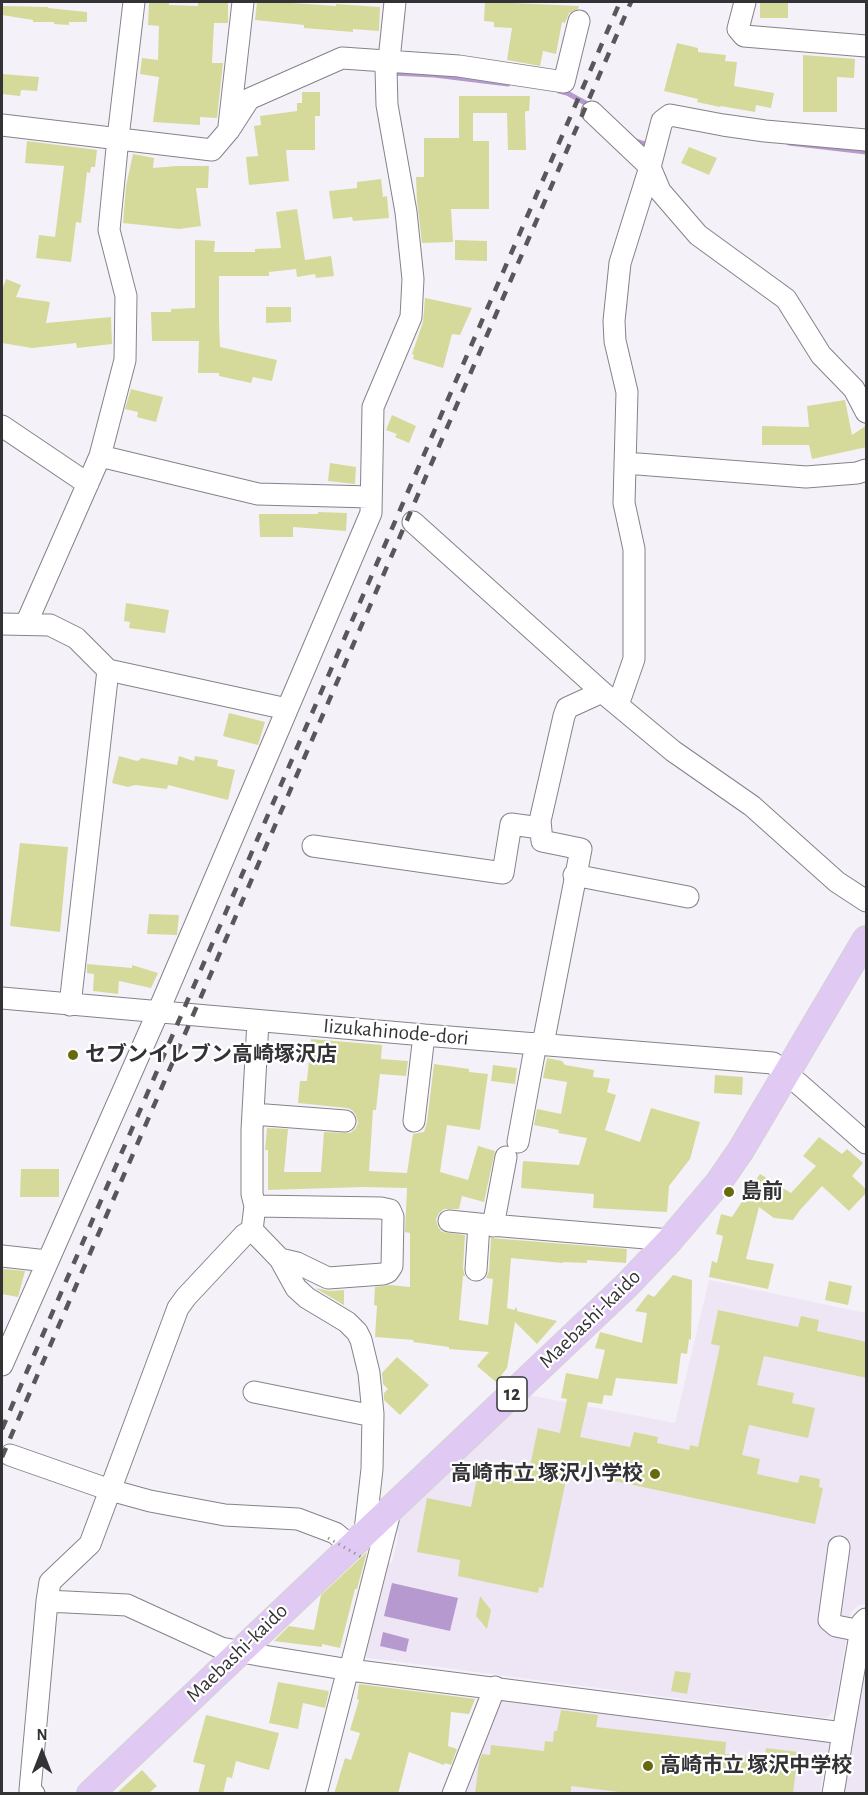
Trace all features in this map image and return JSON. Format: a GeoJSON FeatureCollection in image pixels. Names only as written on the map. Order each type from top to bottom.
{"type":"FeatureCollection","features":[{"type":"Feature","properties":{"kind":"main road","name":"Maebashi-kaido"},"geometry":{"type":"LineString","coordinates":[[90,1794],[352,1543],[627,1285],[670,1240],[730,1166],[867,939]]}},
{"type":"Feature","properties":{"kind":"street"},"geometry":{"type":"LineString","coordinates":[[26,624],[100,456],[125,360],[126,296],[109,230],[134,2]]}},
{"type":"Feature","properties":{"kind":"street"},"geometry":{"type":"LineString","coordinates":[[229,130],[243,2]]}},
{"type":"Feature","properties":{"kind":"street"},"geometry":{"type":"LineString","coordinates":[[2,1365],[158,1011],[371,513],[373,407],[411,317],[413,279],[406,212],[387,105],[386,69],[390,60],[395,2]]}},
{"type":"Feature","properties":{"kind":"street"},"geometry":{"type":"LineString","coordinates":[[745,2],[738,29],[744,36],[867,46]]}},
{"type":"Feature","properties":{"kind":"street"},"geometry":{"type":"LineString","coordinates":[[2,125],[212,150],[229,130],[249,99],[342,58],[459,66],[564,82],[579,21]]}},
{"type":"Feature","properties":{"kind":"street"},"geometry":{"type":"LineString","coordinates":[[592,112],[650,167],[660,191],[698,235],[786,299],[820,355],[854,389],[867,412]]}},
{"type":"Feature","properties":{"kind":"street"},"geometry":{"type":"LineString","coordinates":[[476,1270],[486,1225],[512,1150],[539,1044],[581,849],[542,841],[540,828],[564,716],[567,708],[610,699],[634,659],[634,549],[624,503],[627,392],[615,341],[614,321],[620,263],[662,121],[670,115],[765,131],[866,140],[867,130]]}},
{"type":"Feature","properties":{"kind":"street"},"geometry":{"type":"LineString","coordinates":[[2,426],[88,484]]}},
{"type":"Feature","properties":{"kind":"street"},"geometry":{"type":"LineString","coordinates":[[100,456],[258,494],[370,496]]}},
{"type":"Feature","properties":{"kind":"street"},"geometry":{"type":"LineString","coordinates":[[625,463],[806,477],[857,473],[867,470]]}},
{"type":"Feature","properties":{"kind":"street"},"geometry":{"type":"LineString","coordinates":[[413,522],[610,699],[673,751],[752,806],[837,882],[867,901]]}},
{"type":"Feature","properties":{"kind":"street"},"geometry":{"type":"LineString","coordinates":[[2,624],[50,625],[76,638],[108,670],[287,710]]}},
{"type":"Feature","properties":{"kind":"street"},"geometry":{"type":"LineString","coordinates":[[70,1005],[108,670]]}},
{"type":"Feature","properties":{"kind":"street"},"geometry":{"type":"LineString","coordinates":[[313,846],[503,873],[511,824],[540,828]]}},
{"type":"Feature","properties":{"kind":"street"},"geometry":{"type":"LineString","coordinates":[[574,875],[688,897]]}},
{"type":"Feature","properties":{"kind":"street","name":"Iizukahinode-dori"},"geometry":{"type":"LineString","coordinates":[[2,998],[773,1064],[867,1143]]}},
{"type":"Feature","properties":{"kind":"street"},"geometry":{"type":"LineString","coordinates":[[252,1230],[255,1206],[252,1194],[251,1161],[258,1021]]}},
{"type":"Feature","properties":{"kind":"street"},"geometry":{"type":"LineString","coordinates":[[414,1121],[424,1035]]}},
{"type":"Feature","properties":{"kind":"street"},"geometry":{"type":"LineString","coordinates":[[253,1114],[345,1121]]}},
{"type":"Feature","properties":{"kind":"street"},"geometry":{"type":"LineString","coordinates":[[255,1206],[381,1208],[390,1210],[393,1217],[392,1266],[388,1272],[383,1274],[328,1278],[297,1263],[280,1259]]}},
{"type":"Feature","properties":{"kind":"street"},"geometry":{"type":"LineString","coordinates":[[449,1221],[670,1240]]}},
{"type":"Feature","properties":{"kind":"street"},"geometry":{"type":"LineString","coordinates":[[10,1455],[110,1490],[150,1501],[225,1515],[297,1519],[335,1533],[352,1543],[372,1469],[373,1416],[365,1348],[357,1332],[347,1322],[307,1298],[296,1288],[280,1259],[252,1230]]}},
{"type":"Feature","properties":{"kind":"street"},"geometry":{"type":"LineString","coordinates":[[34,1794],[30,1790],[50,1582],[90,1544],[178,1308],[244,1234],[252,1230]]}},
{"type":"Feature","properties":{"kind":"street"},"geometry":{"type":"LineString","coordinates":[[2,1256],[47,1261]]}},
{"type":"Feature","properties":{"kind":"street"},"geometry":{"type":"LineString","coordinates":[[254,1392],[373,1416]]}},
{"type":"Feature","properties":{"kind":"street"},"geometry":{"type":"LineString","coordinates":[[316,1794],[391,1508]]}},
{"type":"Feature","properties":{"kind":"street"},"geometry":{"type":"LineString","coordinates":[[833,1794],[864,1625],[836,1626],[830,1620],[839,1547]]}},
{"type":"Feature","properties":{"kind":"street"},"geometry":{"type":"LineString","coordinates":[[47,1600],[128,1605],[221,1648],[238,1652],[349,1670],[843,1733]]}},
{"type":"Feature","properties":{"kind":"street"},"geometry":{"type":"LineString","coordinates":[[453,1794],[495,1687]]}},
{"type":"Feature","properties":{"kind":"shaded area","name":"高崎市立 塚沢小学校"},"geometry":{"type":"Polygon","coordinates":[[[709,1280],[866,1313],[866,1604],[859,1605],[851,1612],[834,1711],[826,1718],[362,1657],[383,1562],[392,1563],[397,1542],[398,1532],[389,1524],[529,1395],[675,1423],[709,1280]]]}},
{"type":"Feature","properties":{"kind":"shaded area"},"geometry":{"type":"Polygon","coordinates":[[[392,1583],[458,1598],[450,1631],[384,1616],[392,1583]]]}},
{"type":"Feature","properties":{"kind":"shaded area"},"geometry":{"type":"Polygon","coordinates":[[[383,1632],[409,1639],[406,1652],[380,1646],[383,1632]]]}},
{"type":"Feature","properties":{"kind":"shaded area"},"geometry":{"type":"Polygon","coordinates":[[[866,1651],[866,1793],[842,1793],[866,1651]]]}},
{"type":"Feature","properties":{"kind":"shaded area","name":"高崎市立 塚沢中学校"},"geometry":{"type":"Polygon","coordinates":[[[506,1697],[830,1739],[820,1793],[460,1794],[496,1703],[506,1697]]]}},
{"type":"Feature","properties":{"kind":"building"},"geometry":{"type":"Polygon","coordinates":[[[149,2],[198,6],[198,2],[228,2],[228,23],[214,23],[212,63],[223,63],[217,118],[200,117],[200,125],[153,122],[159,77],[140,74],[142,58],[158,60],[159,26],[148,25],[149,2]]]}},
{"type":"Feature","properties":{"kind":"building"},"geometry":{"type":"Polygon","coordinates":[[[257,2],[380,7],[379,31],[353,29],[353,32],[304,28],[304,25],[255,20],[257,2]]]}},
{"type":"Feature","properties":{"kind":"building"},"geometry":{"type":"Polygon","coordinates":[[[485,2],[579,6],[578,9],[569,13],[565,23],[562,22],[556,54],[543,51],[540,66],[507,60],[512,28],[494,27],[494,22],[484,21],[485,2]]]}},
{"type":"Feature","properties":{"kind":"building"},"geometry":{"type":"Polygon","coordinates":[[[788,2],[788,18],[760,18],[760,3],[788,2]]]}},
{"type":"Feature","properties":{"kind":"building"},"geometry":{"type":"Polygon","coordinates":[[[3,6],[48,7],[87,12],[87,22],[69,22],[69,25],[33,22],[33,20],[2,15],[3,6]]]}},
{"type":"Feature","properties":{"kind":"building"},"geometry":{"type":"Polygon","coordinates":[[[677,43],[698,48],[698,52],[726,55],[725,61],[737,62],[734,86],[774,93],[771,108],[756,105],[755,112],[720,107],[664,91],[677,43]]]}},
{"type":"Feature","properties":{"kind":"building"},"geometry":{"type":"Polygon","coordinates":[[[803,55],[855,59],[854,78],[837,77],[837,112],[803,112],[803,55]]]}},
{"type":"Feature","properties":{"kind":"building"},"geometry":{"type":"Polygon","coordinates":[[[2,74],[39,77],[37,91],[21,90],[20,96],[2,94],[2,74]]]}},
{"type":"Feature","properties":{"kind":"building"},"geometry":{"type":"Polygon","coordinates":[[[302,92],[320,92],[320,116],[315,116],[315,150],[286,150],[289,181],[249,185],[246,157],[258,156],[254,126],[261,125],[260,116],[297,111],[297,103],[302,103],[302,92]]]}},
{"type":"Feature","properties":{"kind":"building"},"geometry":{"type":"Polygon","coordinates":[[[459,96],[530,96],[529,111],[525,113],[526,150],[508,150],[507,113],[473,113],[473,141],[489,141],[489,209],[451,209],[453,242],[422,243],[416,177],[424,177],[424,138],[459,138],[459,96]]]}},
{"type":"Feature","properties":{"kind":"building"},"geometry":{"type":"Polygon","coordinates":[[[27,141],[97,150],[95,167],[91,167],[90,173],[87,172],[81,223],[76,222],[71,262],[36,258],[39,235],[55,237],[64,166],[25,163],[27,141]]]}},
{"type":"Feature","properties":{"kind":"building"},"geometry":{"type":"Polygon","coordinates":[[[689,147],[717,158],[709,175],[681,163],[689,147]]]}},
{"type":"Feature","properties":{"kind":"building"},"geometry":{"type":"Polygon","coordinates":[[[133,154],[154,158],[153,168],[209,166],[208,188],[196,188],[201,226],[179,229],[123,223],[126,186],[133,154]]]}},
{"type":"Feature","properties":{"kind":"building"},"geometry":{"type":"Polygon","coordinates":[[[381,179],[383,197],[387,196],[389,218],[353,221],[352,217],[333,219],[329,191],[357,188],[357,182],[381,179]]]}},
{"type":"Feature","properties":{"kind":"building"},"geometry":{"type":"Polygon","coordinates":[[[297,209],[305,260],[331,256],[334,276],[316,278],[315,274],[297,277],[296,269],[269,272],[269,276],[219,276],[220,347],[277,360],[272,381],[253,377],[251,383],[219,376],[219,373],[198,373],[199,341],[152,341],[151,312],[171,312],[171,309],[195,308],[195,240],[215,241],[214,252],[255,252],[255,249],[281,248],[276,212],[297,209]]]}},
{"type":"Feature","properties":{"kind":"building"},"geometry":{"type":"Polygon","coordinates":[[[455,240],[487,241],[487,261],[455,260],[455,240]]]}},
{"type":"Feature","properties":{"kind":"building"},"geometry":{"type":"Polygon","coordinates":[[[6,279],[21,285],[16,297],[50,302],[46,323],[111,317],[112,344],[77,348],[76,343],[32,348],[2,343],[2,290],[6,279]]]}},
{"type":"Feature","properties":{"kind":"building"},"geometry":{"type":"Polygon","coordinates":[[[425,298],[472,308],[460,335],[452,334],[443,368],[413,359],[412,354],[423,322],[425,298]]]}},
{"type":"Feature","properties":{"kind":"building"},"geometry":{"type":"Polygon","coordinates":[[[266,307],[291,307],[291,322],[266,323],[266,307]]]}},
{"type":"Feature","properties":{"kind":"building"},"geometry":{"type":"Polygon","coordinates":[[[131,389],[163,397],[156,422],[137,417],[138,412],[125,409],[131,389]]]}},
{"type":"Feature","properties":{"kind":"building"},"geometry":{"type":"Polygon","coordinates":[[[845,400],[852,435],[867,425],[867,447],[812,459],[809,445],[762,445],[762,426],[809,427],[807,406],[845,400]]]}},
{"type":"Feature","properties":{"kind":"building"},"geometry":{"type":"Polygon","coordinates":[[[392,415],[416,426],[409,443],[395,437],[397,434],[386,430],[392,415]]]}},
{"type":"Feature","properties":{"kind":"building"},"geometry":{"type":"Polygon","coordinates":[[[330,463],[356,467],[355,484],[328,481],[330,463]]]}},
{"type":"Feature","properties":{"kind":"building"},"geometry":{"type":"Polygon","coordinates":[[[318,512],[347,513],[346,531],[293,527],[293,537],[260,537],[259,514],[318,514],[318,512]]]}},
{"type":"Feature","properties":{"kind":"building"},"geometry":{"type":"Polygon","coordinates":[[[126,603],[169,610],[165,633],[129,628],[130,622],[124,621],[126,603]]]}},
{"type":"Feature","properties":{"kind":"building"},"geometry":{"type":"Polygon","coordinates":[[[229,713],[265,722],[258,745],[223,736],[229,713]]]}},
{"type":"Feature","properties":{"kind":"building"},"geometry":{"type":"Polygon","coordinates":[[[119,756],[137,761],[142,758],[177,765],[179,756],[194,761],[195,756],[218,760],[217,766],[235,770],[228,800],[168,785],[167,789],[135,785],[128,787],[112,783],[119,756]]]}},
{"type":"Feature","properties":{"kind":"building"},"geometry":{"type":"Polygon","coordinates":[[[20,843],[68,847],[60,932],[10,926],[20,843]]]}},
{"type":"Feature","properties":{"kind":"building"},"geometry":{"type":"Polygon","coordinates":[[[149,914],[179,915],[177,935],[147,934],[149,914]]]}},
{"type":"Feature","properties":{"kind":"building"},"geometry":{"type":"Polygon","coordinates":[[[87,964],[132,968],[132,965],[158,973],[151,988],[119,981],[118,994],[93,991],[94,974],[87,973],[87,964]]]}},
{"type":"Feature","properties":{"kind":"building"},"geometry":{"type":"Polygon","coordinates":[[[311,1039],[382,1045],[381,1059],[408,1061],[406,1076],[380,1074],[376,1110],[373,1110],[369,1171],[407,1173],[413,1134],[424,1132],[427,1122],[434,1064],[488,1074],[480,1130],[447,1125],[440,1172],[468,1180],[478,1146],[495,1151],[484,1202],[462,1196],[459,1209],[444,1209],[436,1219],[442,1232],[465,1235],[463,1269],[465,1276],[463,1276],[459,1320],[488,1325],[493,1279],[486,1278],[489,1271],[491,1238],[627,1249],[626,1263],[587,1260],[587,1263],[563,1263],[511,1258],[507,1308],[514,1310],[517,1307],[517,1311],[557,1321],[537,1344],[515,1322],[507,1368],[496,1382],[477,1366],[489,1352],[449,1349],[449,1347],[413,1342],[414,1340],[375,1337],[377,1306],[374,1305],[375,1287],[390,1285],[410,1287],[410,1233],[405,1232],[407,1188],[268,1190],[268,1150],[265,1150],[267,1128],[288,1129],[284,1172],[321,1172],[324,1132],[350,1133],[358,1123],[356,1115],[347,1108],[298,1103],[300,1081],[307,1081],[311,1039]]]}},
{"type":"Feature","properties":{"kind":"building"},"geometry":{"type":"Polygon","coordinates":[[[547,1058],[562,1061],[565,1065],[594,1070],[593,1077],[610,1079],[607,1092],[616,1095],[605,1130],[640,1142],[651,1108],[700,1122],[690,1159],[669,1186],[667,1212],[593,1208],[594,1194],[521,1188],[523,1161],[579,1165],[587,1138],[558,1133],[559,1130],[534,1125],[537,1109],[561,1114],[567,1082],[543,1078],[547,1058]]]}},
{"type":"Feature","properties":{"kind":"building"},"geometry":{"type":"Polygon","coordinates":[[[493,1065],[517,1068],[515,1084],[491,1081],[493,1065]]]}},
{"type":"Feature","properties":{"kind":"building"},"geometry":{"type":"Polygon","coordinates":[[[715,1075],[743,1077],[742,1095],[714,1093],[715,1075]]]}},
{"type":"Feature","properties":{"kind":"building"},"geometry":{"type":"Polygon","coordinates":[[[819,1137],[842,1154],[847,1149],[863,1163],[852,1176],[867,1192],[849,1211],[822,1186],[793,1220],[774,1218],[759,1207],[746,1259],[774,1264],[768,1289],[709,1277],[712,1261],[717,1263],[723,1236],[716,1234],[721,1214],[732,1217],[760,1174],[791,1193],[816,1166],[803,1156],[819,1137]]]}},
{"type":"Feature","properties":{"kind":"building"},"geometry":{"type":"Polygon","coordinates":[[[21,1169],[59,1169],[59,1197],[20,1197],[21,1169]]]}},
{"type":"Feature","properties":{"kind":"building"},"geometry":{"type":"Polygon","coordinates":[[[2,1269],[25,1271],[18,1297],[2,1294],[2,1269]]]}},
{"type":"Feature","properties":{"kind":"building"},"geometry":{"type":"Polygon","coordinates":[[[673,1275],[692,1280],[691,1340],[689,1339],[687,1354],[681,1353],[677,1384],[616,1378],[612,1396],[604,1395],[602,1404],[588,1402],[580,1437],[630,1447],[634,1432],[658,1437],[657,1443],[689,1450],[690,1445],[698,1447],[720,1346],[711,1344],[718,1310],[798,1327],[801,1316],[819,1320],[817,1331],[867,1342],[867,1378],[764,1356],[757,1385],[794,1393],[792,1403],[815,1408],[808,1438],[749,1425],[742,1455],[760,1459],[757,1474],[798,1483],[800,1475],[820,1479],[819,1487],[823,1488],[815,1524],[568,1471],[543,1588],[539,1587],[538,1593],[458,1576],[460,1560],[417,1552],[427,1498],[471,1507],[478,1473],[481,1473],[484,1461],[529,1471],[538,1428],[560,1433],[567,1399],[561,1398],[566,1373],[598,1379],[605,1350],[595,1348],[600,1332],[642,1343],[647,1313],[635,1311],[648,1294],[654,1297],[673,1275]]]}},
{"type":"Feature","properties":{"kind":"building"},"geometry":{"type":"Polygon","coordinates":[[[829,1281],[852,1286],[848,1305],[825,1300],[829,1281]]]}},
{"type":"Feature","properties":{"kind":"building"},"geometry":{"type":"Polygon","coordinates":[[[315,1288],[329,1291],[344,1290],[344,1305],[315,1288]]]}},
{"type":"Feature","properties":{"kind":"building"},"geometry":{"type":"Polygon","coordinates":[[[397,1357],[429,1385],[400,1415],[384,1400],[384,1393],[388,1389],[383,1384],[382,1373],[397,1357]]]}},
{"type":"Feature","properties":{"kind":"building"},"geometry":{"type":"Polygon","coordinates":[[[367,1552],[340,1648],[322,1644],[322,1647],[274,1641],[289,1626],[314,1630],[321,1595],[367,1552]]]}},
{"type":"Feature","properties":{"kind":"building"},"geometry":{"type":"Polygon","coordinates":[[[480,1596],[491,1610],[487,1629],[476,1616],[480,1596]]]}},
{"type":"Feature","properties":{"kind":"building"},"geometry":{"type":"Polygon","coordinates":[[[675,1671],[691,1673],[687,1694],[671,1691],[675,1671]]]}},
{"type":"Feature","properties":{"kind":"building"},"geometry":{"type":"Polygon","coordinates":[[[278,1682],[329,1691],[325,1708],[303,1703],[298,1729],[269,1723],[278,1682]]]}},
{"type":"Feature","properties":{"kind":"building"},"geometry":{"type":"Polygon","coordinates":[[[359,1684],[475,1699],[469,1714],[451,1712],[448,1746],[457,1749],[451,1765],[445,1763],[444,1765],[409,1752],[398,1794],[334,1794],[345,1758],[351,1760],[360,1733],[350,1730],[359,1700],[357,1699],[359,1684]]]}},
{"type":"Feature","properties":{"kind":"building","name":"高崎市立 塚沢中学校"},"geometry":{"type":"Polygon","coordinates":[[[561,1710],[598,1715],[596,1727],[726,1742],[725,1754],[764,1759],[766,1748],[798,1752],[793,1794],[635,1794],[571,1786],[571,1794],[475,1794],[479,1762],[482,1754],[490,1755],[491,1745],[544,1751],[545,1741],[553,1742],[561,1710]]]}},
{"type":"Feature","properties":{"kind":"building"},"geometry":{"type":"Polygon","coordinates":[[[206,1715],[279,1733],[269,1770],[236,1761],[232,1778],[227,1777],[223,1794],[198,1794],[205,1765],[193,1762],[206,1715]]]}},
{"type":"Feature","properties":{"kind":"building"},"geometry":{"type":"Polygon","coordinates":[[[142,1770],[157,1786],[148,1794],[116,1794],[142,1770]]]}},
{"type":"Feature","properties":{"kind":"waterway"},"geometry":{"type":"LineString","coordinates":[[392,73],[434,75],[508,84]]}},
{"type":"Feature","properties":{"kind":"waterway"},"geometry":{"type":"LineString","coordinates":[[559,91],[591,106]]}},
{"type":"Feature","properties":{"kind":"waterway"},"geometry":{"type":"LineString","coordinates":[[633,140],[645,144],[651,139]]}},
{"type":"Feature","properties":{"kind":"waterway"},"geometry":{"type":"LineString","coordinates":[[789,143],[866,152]]}},
{"type":"Feature","properties":{"kind":"railway"},"geometry":{"type":"LineString","coordinates":[[2,1429],[620,2]]}},
{"type":"Feature","properties":{"kind":"railway"},"geometry":{"type":"LineString","coordinates":[[2,1457],[631,2]]}},
{"type":"Feature","properties":{"kind":"place","name":"セブンイレブン高崎塚沢店"},"geometry":{"type":"Point","coordinates":[73,1055]}},
{"type":"Feature","properties":{"kind":"place","name":"島前"},"geometry":{"type":"Point","coordinates":[729,1192]}},
{"type":"Feature","properties":{"kind":"place","name":"高崎市立 塚沢小学校"},"geometry":{"type":"Point","coordinates":[655,1474]}},
{"type":"Feature","properties":{"kind":"place","name":"高崎市立 塚沢中学校"},"geometry":{"type":"Point","coordinates":[648,1766]}}]}
